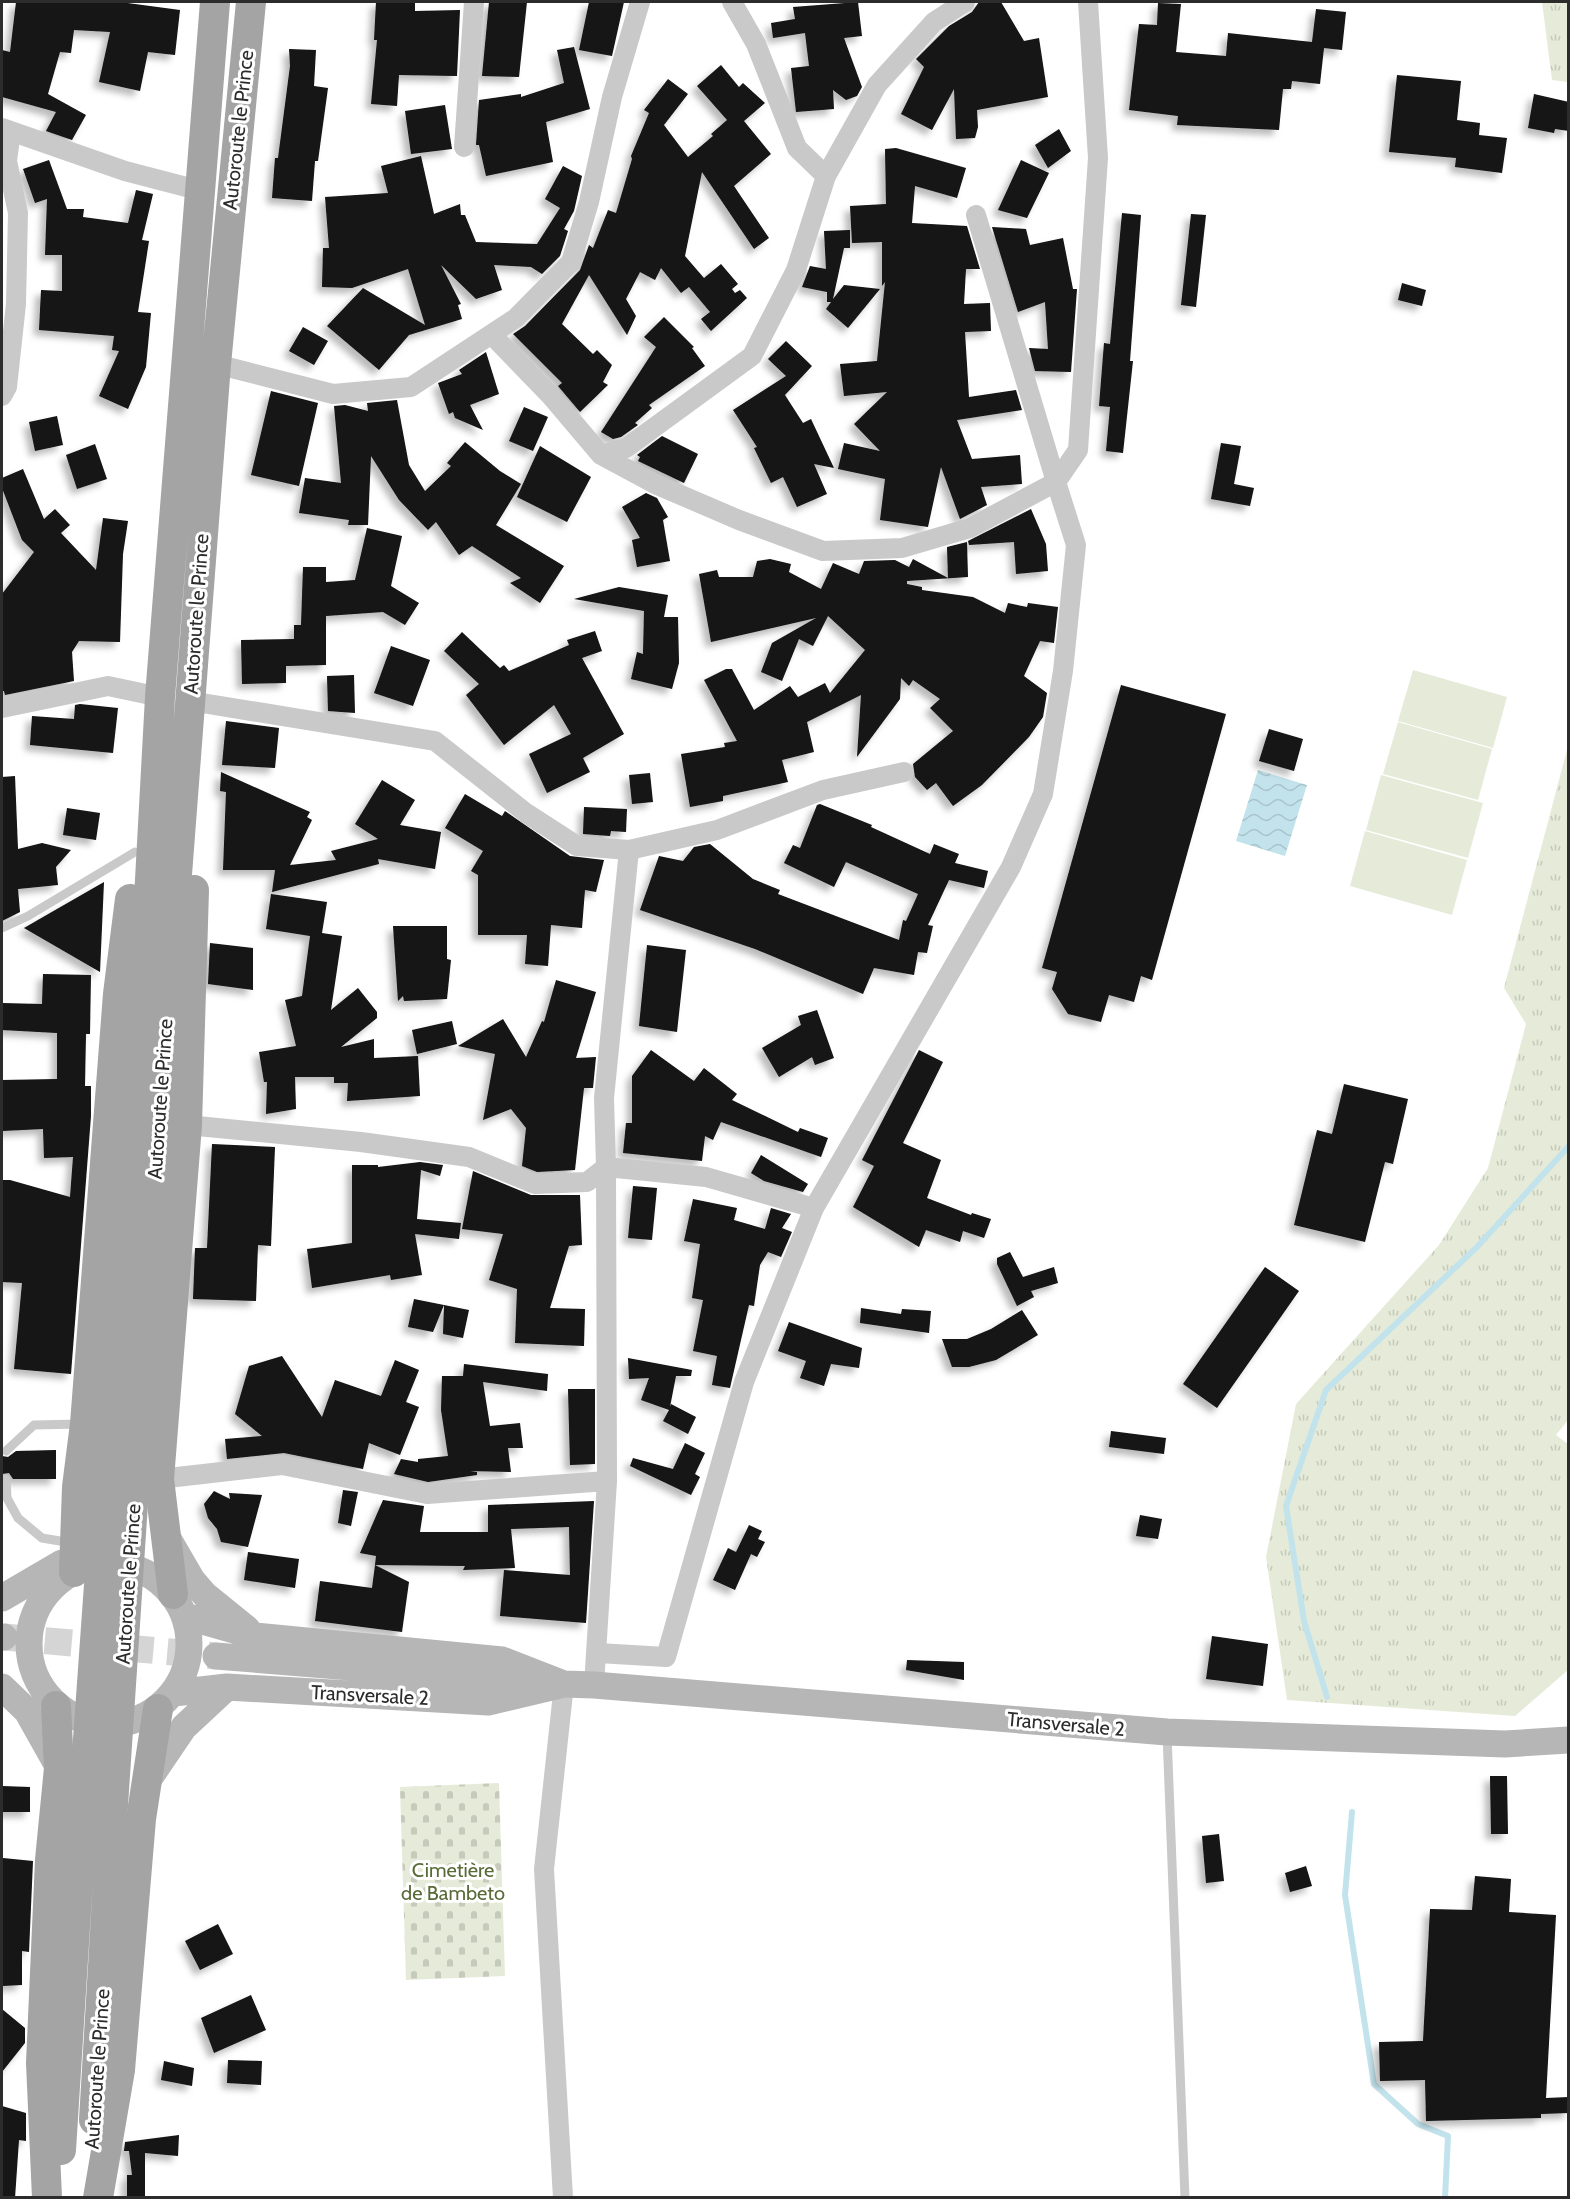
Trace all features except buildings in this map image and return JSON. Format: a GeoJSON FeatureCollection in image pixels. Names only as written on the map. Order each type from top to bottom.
{"type":"FeatureCollection","features":[{"type":"Feature","properties":{"kind":"main road","name":"Autoroute le Prince"},"geometry":{"type":"LineString","coordinates":[[89,2198],[108,1881],[146,1108],[148,910],[160,697],[198,190],[215,2]]}},
{"type":"Feature","properties":{"kind":"main road","name":"Autoroute le Prince"},"geometry":{"type":"LineString","coordinates":[[58,2198],[78,1880],[146,1108],[190,701],[216,363],[251,2]]}},
{"type":"Feature","properties":{"kind":"main road"},"geometry":{"type":"LineString","coordinates":[[47,2198],[41,2063],[50,1860],[59,1768],[50,1700],[33,1672],[28,1647],[32,1621],[43,1599],[75,1557],[77,1487],[85,1424],[118,994],[135,852],[160,697]]}},
{"type":"Feature","properties":{"kind":"main road"},"geometry":{"type":"LineString","coordinates":[[98,2198],[120,2070],[146,1784],[166,1701],[186,1669],[190,1642],[179,1605],[163,1531],[159,1479],[187,1125],[195,847],[190,701]]}},
{"type":"Feature","properties":{"kind":"main road"},"geometry":{"type":"LineString","coordinates":[[163,1531],[192,1580],[205,1595],[255,1636]]}},
{"type":"Feature","properties":{"kind":"main road"},"geometry":{"type":"LineString","coordinates":[[2,1598],[75,1557],[100,1564],[128,1565],[153,1576],[179,1605]]}},
{"type":"Feature","properties":{"kind":"main road"},"geometry":{"type":"LineString","coordinates":[[2,1607],[43,1599]]}},
{"type":"Feature","properties":{"kind":"main road","name":"Transversale 2"},"geometry":{"type":"LineString","coordinates":[[179,1605],[255,1636],[502,1660],[564,1684]]}},
{"type":"Feature","properties":{"kind":"main road"},"geometry":{"type":"LineString","coordinates":[[216,1656],[564,1684]]}},
{"type":"Feature","properties":{"kind":"main road"},"geometry":{"type":"LineString","coordinates":[[2,1678],[50,1700],[79,1720],[106,1725],[134,1722],[166,1701]]}},
{"type":"Feature","properties":{"kind":"main road","name":"Transversale 2"},"geometry":{"type":"LineString","coordinates":[[166,1701],[227,1687],[488,1702],[564,1684],[1167,1732],[1505,1744],[1569,1740]]}},
{"type":"Feature","properties":{"kind":"main road"},"geometry":{"type":"LineString","coordinates":[[2,1687],[27,1711],[59,1768]]}},
{"type":"Feature","properties":{"kind":"main road"},"geometry":{"type":"LineString","coordinates":[[146,1784],[184,1727],[227,1687]]}},
{"type":"Feature","properties":{"kind":"street"},"geometry":{"type":"LineString","coordinates":[[464,147],[474,2]]}},
{"type":"Feature","properties":{"kind":"street"},"geometry":{"type":"LineString","coordinates":[[216,363],[333,394],[411,387],[516,318],[571,262],[589,202],[612,97],[640,2]]}},
{"type":"Feature","properties":{"kind":"street"},"geometry":{"type":"LineString","coordinates":[[732,2],[756,44],[797,148],[826,176]]}},
{"type":"Feature","properties":{"kind":"street"},"geometry":{"type":"LineString","coordinates":[[601,455],[626,448],[752,356],[796,270],[826,176],[877,85],[934,22],[965,2]]}},
{"type":"Feature","properties":{"kind":"street"},"geometry":{"type":"LineString","coordinates":[[492,335],[550,396],[601,455],[655,484],[739,520],[823,551],[902,548],[970,528],[1056,482],[1078,450],[1098,158],[1088,2]]}},
{"type":"Feature","properties":{"kind":"street"},"geometry":{"type":"LineString","coordinates":[[2,396],[7,387],[16,304],[18,213],[7,161],[6,129],[125,171],[198,190]]}},
{"type":"Feature","properties":{"kind":"street"},"geometry":{"type":"LineString","coordinates":[[598,1653],[666,1657],[744,1382],[814,1208],[1011,867],[1043,794],[1063,671],[1076,545],[976,215]]}},
{"type":"Feature","properties":{"kind":"street"},"geometry":{"type":"LineString","coordinates":[[2,708],[108,686],[160,697]]}},
{"type":"Feature","properties":{"kind":"street"},"geometry":{"type":"LineString","coordinates":[[190,701],[435,741],[526,813],[577,846],[628,850],[717,830],[823,790],[904,772]]}},
{"type":"Feature","properties":{"kind":"street"},"geometry":{"type":"LineString","coordinates":[[594,1685],[598,1653],[607,1480],[604,1098],[628,850]]}},
{"type":"Feature","properties":{"kind":"street"},"geometry":{"type":"LineString","coordinates":[[187,1125],[361,1142],[469,1158],[535,1184],[587,1182],[606,1167],[706,1177],[814,1208]]}},
{"type":"Feature","properties":{"kind":"street"},"geometry":{"type":"LineString","coordinates":[[159,1479],[282,1465],[427,1494],[607,1480]]}},
{"type":"Feature","properties":{"kind":"street"},"geometry":{"type":"LineString","coordinates":[[563,2198],[544,1869],[564,1684]]}},
{"type":"Feature","properties":{"kind":"lane"},"geometry":{"type":"LineString","coordinates":[[2,928],[28,916],[135,852]]}},
{"type":"Feature","properties":{"kind":"lane"},"geometry":{"type":"LineString","coordinates":[[6,1450],[34,1425],[85,1424]]}},
{"type":"Feature","properties":{"kind":"lane"},"geometry":{"type":"LineString","coordinates":[[6,1479],[7,1498],[18,1518],[42,1538],[75,1557]]}},
{"type":"Feature","properties":{"kind":"lane"},"geometry":{"type":"LineString","coordinates":[[1167,1732],[1185,2198]]}},
{"type":"Feature","properties":{"kind":"green space"},"geometry":{"type":"Polygon","coordinates":[[[1542,2],[1568,2],[1568,82],[1552,80],[1542,2]]]}},
{"type":"Feature","properties":{"kind":"green space"},"geometry":{"type":"Polygon","coordinates":[[[1413,670],[1507,697],[1493,748],[1398,721],[1413,670]]]}},
{"type":"Feature","properties":{"kind":"green space"},"geometry":{"type":"Polygon","coordinates":[[[1398,722],[1492,749],[1478,800],[1383,774],[1398,722]]]}},
{"type":"Feature","properties":{"kind":"green space"},"geometry":{"type":"Polygon","coordinates":[[[1568,746],[1568,1420],[1556,1435],[1568,1444],[1568,1670],[1515,1716],[1287,1700],[1266,1557],[1296,1404],[1439,1245],[1488,1168],[1526,1024],[1504,988],[1568,746]]]}},
{"type":"Feature","properties":{"kind":"green space"},"geometry":{"type":"Polygon","coordinates":[[[1381,775],[1483,803],[1468,858],[1366,830],[1381,775]]]}},
{"type":"Feature","properties":{"kind":"green space"},"geometry":{"type":"Polygon","coordinates":[[[1365,831],[1467,860],[1452,915],[1350,886],[1365,831]]]}},
{"type":"Feature","properties":{"kind":"green space","name":"Cimetière de Bambeto"},"geometry":{"type":"Polygon","coordinates":[[[499,1783],[505,1976],[406,1980],[400,1787],[499,1783]]]}},
{"type":"Feature","properties":{"kind":"water"},"geometry":{"type":"Polygon","coordinates":[[[1258,770],[1307,785],[1285,856],[1236,841],[1258,770]]]}},
{"type":"Feature","properties":{"kind":"waterway"},"geometry":{"type":"LineString","coordinates":[[1327,1697],[1304,1621],[1286,1506],[1326,1390],[1477,1247],[1568,1147]]}},
{"type":"Feature","properties":{"kind":"waterway"},"geometry":{"type":"LineString","coordinates":[[1352,1812],[1345,1895],[1374,2084],[1418,2124],[1448,2136],[1445,2198]]}},
{"type":"Feature","properties":{"kind":"tunnel"},"geometry":{"type":"LineString","coordinates":[[4,1637],[216,1656]]}}]}
